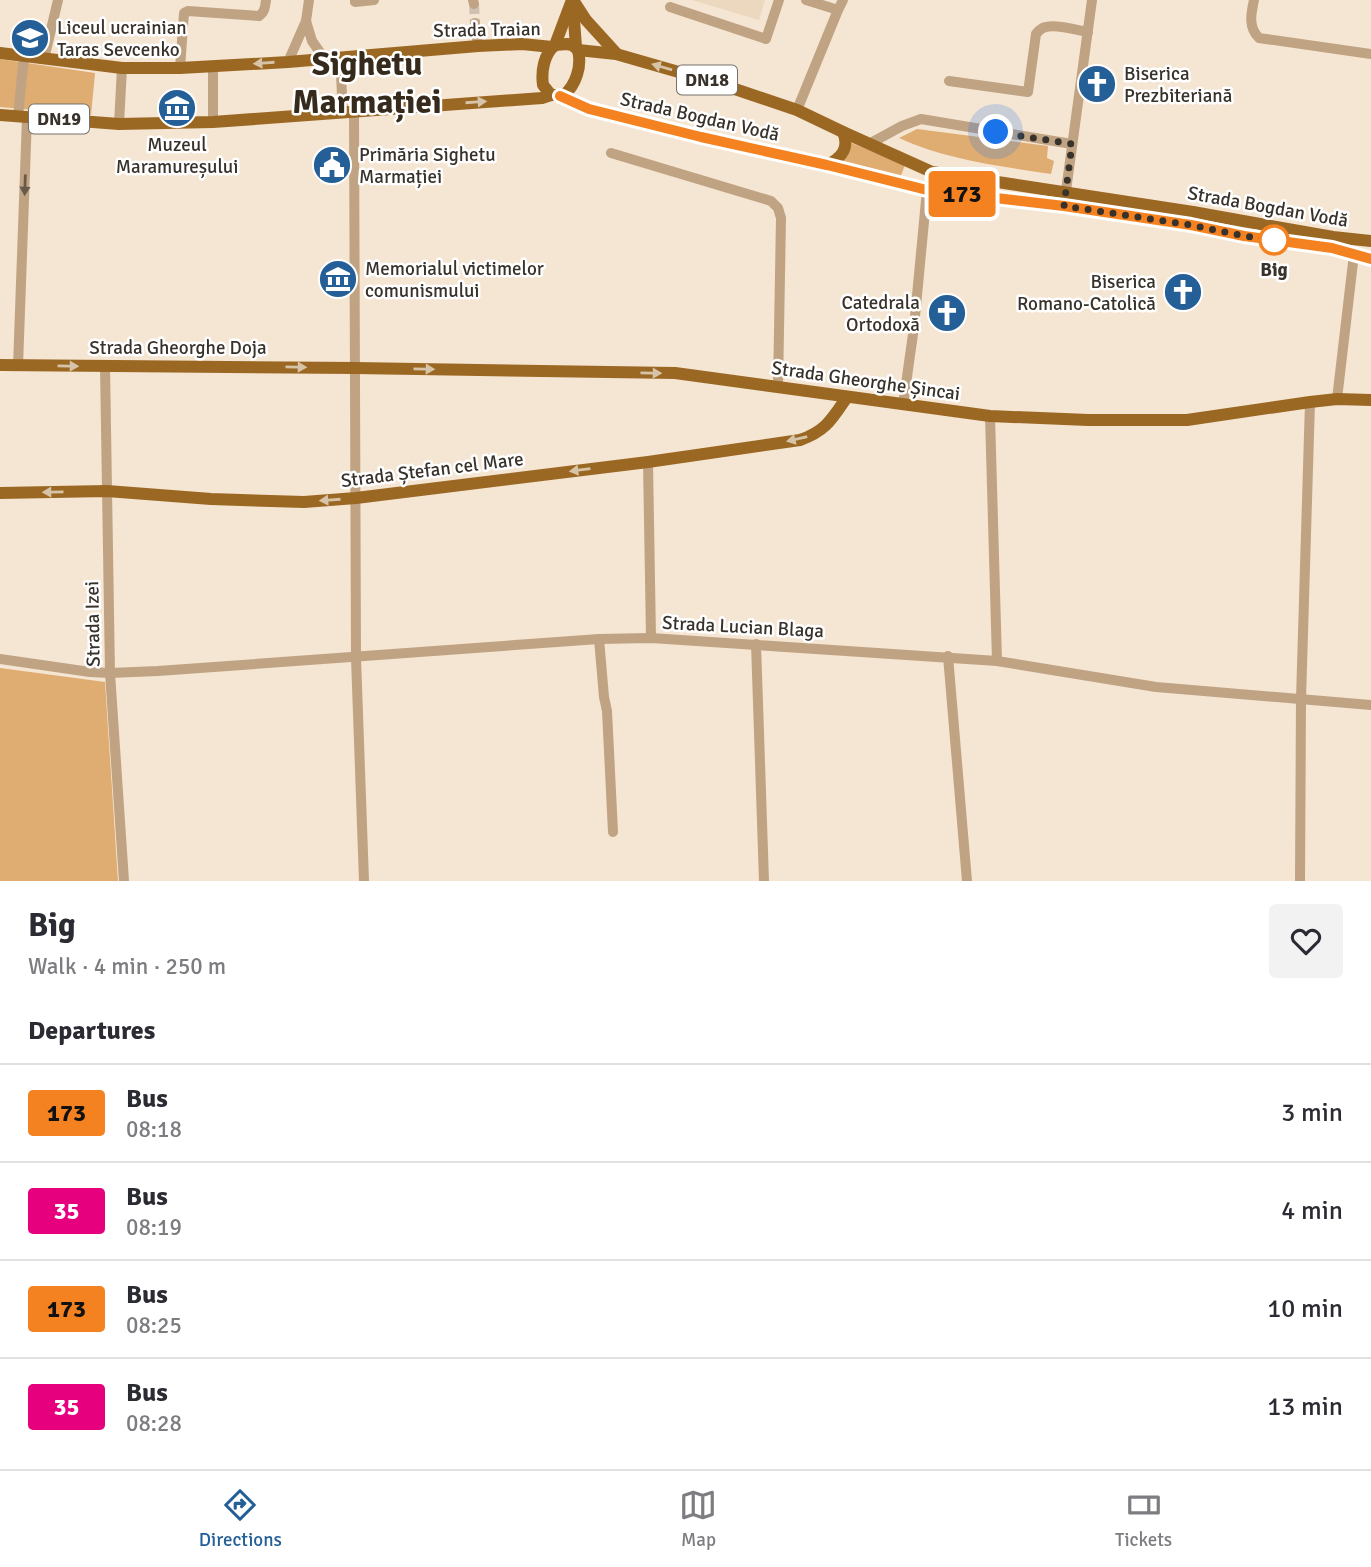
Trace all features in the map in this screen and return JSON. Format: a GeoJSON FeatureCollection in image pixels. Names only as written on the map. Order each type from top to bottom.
{"type":"FeatureCollection","features":[{"type":"Feature","properties":{"kind":"main road"},"geometry":{"type":"LineString","coordinates":[[573,0],[579,63],[575,80],[567,92],[555,95],[543,85],[542,77],[546,59],[573,0]]}},
{"type":"Feature","properties":{"kind":"main road"},"geometry":{"type":"LineString","coordinates":[[573,0],[596,33],[616,54]]}},
{"type":"Feature","properties":{"kind":"main road"},"geometry":{"type":"LineString","coordinates":[[553,46],[567,44],[577,49]]}},
{"type":"Feature","properties":{"kind":"main road","name":"Strada Traian"},"geometry":{"type":"LineString","coordinates":[[0,53],[122,68],[180,68],[478,46],[553,46]]}},
{"type":"Feature","properties":{"kind":"main road","name":"DN18"},"geometry":{"type":"LineString","coordinates":[[577,49],[616,54],[718,83],[797,110]]}},
{"type":"Feature","properties":{"kind":"main road","name":"Strada Bogdan Vodă"},"geometry":{"type":"LineString","coordinates":[[555,95],[589,109],[927,190],[1064,206],[1191,225],[1244,236],[1332,248],[1371,259]]}},
{"type":"Feature","properties":{"kind":"main road","name":"DN19"},"geometry":{"type":"LineString","coordinates":[[0,115],[119,124],[213,122],[555,95]]}},
{"type":"Feature","properties":{"kind":"main road","name":"Strada Bogdan Vodă"},"geometry":{"type":"LineString","coordinates":[[797,110],[932,172],[1371,241]]}},
{"type":"Feature","properties":{"kind":"main road"},"geometry":{"type":"LineString","coordinates":[[827,165],[839,158],[845,149],[843,132]]}},
{"type":"Feature","properties":{"kind":"main road","name":"Strada Gheorghe Doja"},"geometry":{"type":"LineString","coordinates":[[0,365],[355,368]]}},
{"type":"Feature","properties":{"kind":"main road","name":"Strada Gheorghe Șincai"},"geometry":{"type":"LineString","coordinates":[[355,368],[675,373],[990,416],[1088,420],[1187,420],[1337,399],[1371,400]]}},
{"type":"Feature","properties":{"kind":"main road","name":"Strada Ștefan cel Mare"},"geometry":{"type":"LineString","coordinates":[[0,493],[107,491],[211,499],[304,502],[356,498],[648,462],[800,440],[825,426],[847,397]]}},
{"type":"Feature","properties":{"kind":"street"},"geometry":{"type":"LineString","coordinates":[[44,58],[58,0]]}},
{"type":"Feature","properties":{"kind":"street"},"geometry":{"type":"LineString","coordinates":[[211,13],[212,0]]}},
{"type":"Feature","properties":{"kind":"street"},"geometry":{"type":"LineString","coordinates":[[180,68],[184,13],[188,11],[259,16],[265,9],[266,0]]}},
{"type":"Feature","properties":{"kind":"street"},"geometry":{"type":"LineString","coordinates":[[288,62],[306,21],[309,0]]}},
{"type":"Feature","properties":{"kind":"street"},"geometry":{"type":"LineString","coordinates":[[355,0],[374,0]]}},
{"type":"Feature","properties":{"kind":"street"},"geometry":{"type":"LineString","coordinates":[[670,7],[766,39],[779,0]]}},
{"type":"Feature","properties":{"kind":"street"},"geometry":{"type":"LineString","coordinates":[[797,110],[840,5],[806,0]]}},
{"type":"Feature","properties":{"kind":"street"},"geometry":{"type":"LineString","coordinates":[[1064,206],[1092,0]]}},
{"type":"Feature","properties":{"kind":"street"},"geometry":{"type":"LineString","coordinates":[[1254,0],[1251,26],[1253,33],[1259,38],[1371,54]]}},
{"type":"Feature","properties":{"kind":"street"},"geometry":{"type":"LineString","coordinates":[[306,21],[312,41],[324,58]]}},
{"type":"Feature","properties":{"kind":"street"},"geometry":{"type":"LineString","coordinates":[[475,23],[478,46]]}},
{"type":"Feature","properties":{"kind":"street"},"geometry":{"type":"LineString","coordinates":[[949,81],[1028,92],[1036,34],[1046,27],[1087,32]]}},
{"type":"Feature","properties":{"kind":"street"},"geometry":{"type":"LineString","coordinates":[[18,366],[24,56]]}},
{"type":"Feature","properties":{"kind":"street"},"geometry":{"type":"LineString","coordinates":[[340,57],[349,113],[355,368],[356,658],[364,881]]}},
{"type":"Feature","properties":{"kind":"street"},"geometry":{"type":"LineString","coordinates":[[213,67],[213,122]]}},
{"type":"Feature","properties":{"kind":"street"},"geometry":{"type":"LineString","coordinates":[[119,124],[122,68]]}},
{"type":"Feature","properties":{"kind":"street"},"geometry":{"type":"LineString","coordinates":[[869,144],[921,119],[1072,144]]}},
{"type":"Feature","properties":{"kind":"street"},"geometry":{"type":"LineString","coordinates":[[611,153],[771,201],[779,208],[778,387]]}},
{"type":"Feature","properties":{"kind":"street"},"geometry":{"type":"LineString","coordinates":[[903,405],[914,327],[927,190],[932,172]]}},
{"type":"Feature","properties":{"kind":"street"},"geometry":{"type":"LineString","coordinates":[[1337,399],[1354,254]]}},
{"type":"Feature","properties":{"kind":"street","name":"Strada Izei"},"geometry":{"type":"LineString","coordinates":[[105,366],[110,673],[124,881]]}},
{"type":"Feature","properties":{"kind":"street"},"geometry":{"type":"LineString","coordinates":[[1300,881],[1301,699],[1310,402]]}},
{"type":"Feature","properties":{"kind":"street"},"geometry":{"type":"LineString","coordinates":[[990,416],[997,660]]}},
{"type":"Feature","properties":{"kind":"street"},"geometry":{"type":"LineString","coordinates":[[648,462],[651,638]]}},
{"type":"Feature","properties":{"kind":"street","name":"Strada Lucian Blaga"},"geometry":{"type":"LineString","coordinates":[[0,659],[110,673],[195,670],[599,639],[651,638],[997,660],[1156,687],[1371,705]]}},
{"type":"Feature","properties":{"kind":"street"},"geometry":{"type":"LineString","coordinates":[[599,639],[607,711],[613,832]]}},
{"type":"Feature","properties":{"kind":"street"},"geometry":{"type":"LineString","coordinates":[[756,644],[764,881]]}},
{"type":"Feature","properties":{"kind":"street"},"geometry":{"type":"LineString","coordinates":[[948,656],[967,881]]}},
{"type":"Feature","properties":{"kind":"shaded area"},"geometry":{"type":"Polygon","coordinates":[[[692,0],[765,0],[759,20],[692,0]]]}},
{"type":"Feature","properties":{"kind":"shaded area"},"geometry":{"type":"Polygon","coordinates":[[[0,59],[95,73],[91,115],[0,107],[0,59]]]}},
{"type":"Feature","properties":{"kind":"shaded area"},"geometry":{"type":"Polygon","coordinates":[[[917,129],[1048,146],[1047,158],[1054,161],[1051,174],[954,157],[899,138],[917,129]]]}},
{"type":"Feature","properties":{"kind":"shaded area"},"geometry":{"type":"Polygon","coordinates":[[[849,142],[905,165],[900,178],[842,164],[849,142]]]}},
{"type":"Feature","properties":{"kind":"shaded area"},"geometry":{"type":"Polygon","coordinates":[[[0,668],[105,682],[118,881],[0,881],[0,668]]]}},
{"type":"Feature","properties":{"kind":"tunnel"},"geometry":{"type":"LineString","coordinates":[[474,4],[475,23]]}},
{"type":"Feature","properties":{"kind":"bus line","name":"173"},"geometry":{"type":"LineString","coordinates":[[560,96],[589,109],[927,190],[1064,206],[1191,225],[1244,236],[1332,248],[1371,259]]}},
{"type":"Feature","properties":{"kind":"place","name":"Liceul ucrainian Taras Sevcenko"},"geometry":{"type":"Point","coordinates":[30,38]}},
{"type":"Feature","properties":{"kind":"place","name":"Biserica Prezbiteriană"},"geometry":{"type":"Point","coordinates":[1097,84]}},
{"type":"Feature","properties":{"kind":"place","name":"Muzeul Maramureșului"},"geometry":{"type":"Point","coordinates":[177,108]}},
{"type":"Feature","properties":{"kind":"place","name":"Primăria Sighetu Marmației"},"geometry":{"type":"Point","coordinates":[332,165]}},
{"type":"Feature","properties":{"kind":"place","name":"Big"},"geometry":{"type":"Point","coordinates":[1274,240]}},
{"type":"Feature","properties":{"kind":"place","name":"Memorialul victimelor comunismului"},"geometry":{"type":"Point","coordinates":[338,279]}},
{"type":"Feature","properties":{"kind":"place","name":"Biserica Romano-Catolică"},"geometry":{"type":"Point","coordinates":[1183,292]}},
{"type":"Feature","properties":{"kind":"place","name":"Catedrala Ortodoxă"},"geometry":{"type":"Point","coordinates":[947,313]}},
{"type":"Feature","properties":{"kind":"district","name":"Sighetu Marmației"},"geometry":{"type":"Point","coordinates":[367,82]}},
{"type":"Feature","properties":{"kind":"route"},"geometry":{"type":"LineString","coordinates":[[996,132],[1072,144],[1064,206],[1274,240]]}}]}
